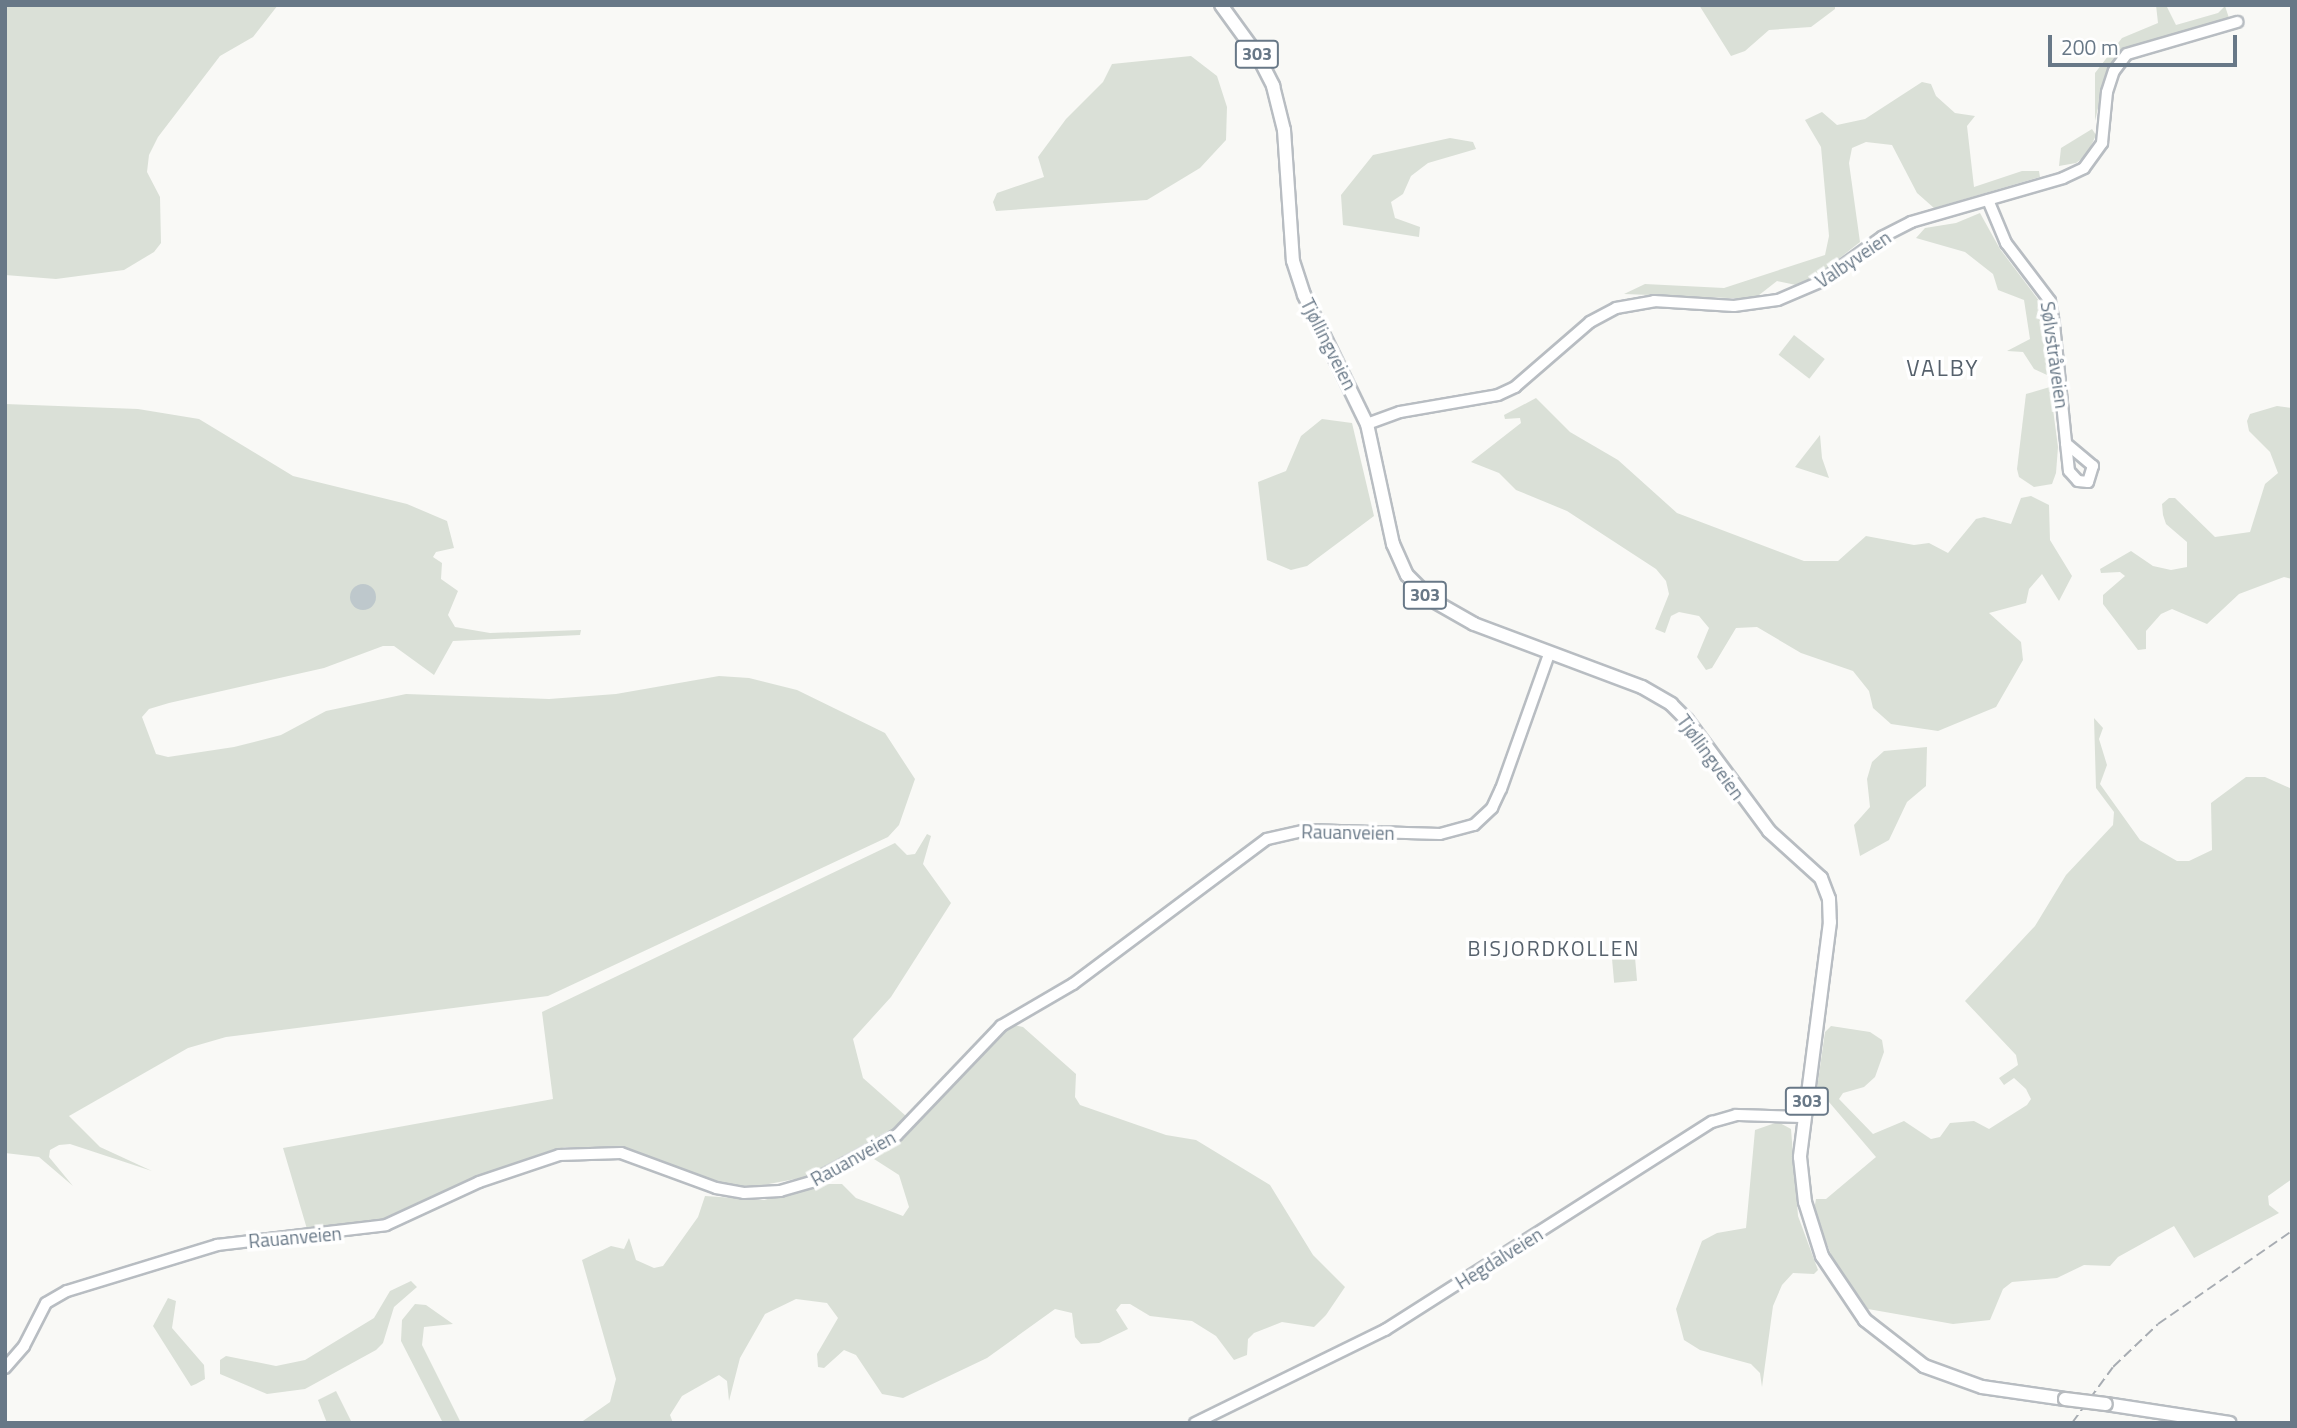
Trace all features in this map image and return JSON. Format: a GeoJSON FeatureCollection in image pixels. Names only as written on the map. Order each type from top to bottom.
{"type":"FeatureCollection","features":[{"type":"Feature","properties":{"kind":"main road","name":"Tjøllingveien"},"geometry":{"type":"LineString","coordinates":[[1222,5],[1262,63],[1281,111],[1293,261],[1304,295],[1367,424],[1393,544],[1407,576],[1448,610],[1549,654],[1632,683],[1671,704],[1688,720],[1769,831],[1824,883],[1829,930],[1804,1117],[1801,1173],[1808,1217],[1829,1271],[1865,1320],[1903,1352],[1947,1376],[1998,1390],[2230,1423]]}},
{"type":"Feature","properties":{"kind":"street","name":"Valbyveien"},"geometry":{"type":"LineString","coordinates":[[1367,424],[1399,412],[1507,391],[1526,380],[1590,322],[1616,308],[1654,300],[1734,306],[1778,300],[1814,286],[1898,228],[2084,168],[2102,143],[2107,92],[2114,71],[2127,54],[2237,22]]}},
{"type":"Feature","properties":{"kind":"street","name":"Sølvstråveien"},"geometry":{"type":"LineString","coordinates":[[1988,200],[2006,243],[2050,301],[2066,443]]}},
{"type":"Feature","properties":{"kind":"street","name":"Rauanveien"},"geometry":{"type":"LineString","coordinates":[[5,1368],[24,1346],[46,1303],[67,1291],[217,1245],[386,1226],[479,1182],[558,1155],[591,1151],[629,1155],[703,1184],[744,1193],[780,1191],[811,1182],[897,1135],[1001,1026],[1073,984],[1267,839],[1307,830],[1440,834],[1474,825],[1492,808],[1501,789],[1549,654]]}},
{"type":"Feature","properties":{"kind":"street","name":"Hegdalveien"},"geometry":{"type":"LineString","coordinates":[[1195,1423],[1385,1330],[1712,1122],[1751,1114],[1804,1117]]}},
{"type":"Feature","properties":{"kind":"shaded area"},"geometry":{"type":"Polygon","coordinates":[[[5,5],[278,5],[253,37],[220,56],[158,137],[149,155],[147,172],[160,197],[161,243],[154,252],[124,270],[56,279],[5,275],[5,5]]]}},
{"type":"Feature","properties":{"kind":"shaded area"},"geometry":{"type":"Polygon","coordinates":[[[1699,5],[1835,5],[1835,9],[1811,27],[1769,30],[1745,51],[1731,56],[1699,5]]]}},
{"type":"Feature","properties":{"kind":"shaded area"},"geometry":{"type":"Polygon","coordinates":[[[2156,5],[2166,5],[2176,25],[2218,13],[2225,6],[2229,18],[2128,49],[2106,74],[2095,121],[2095,73],[2122,38],[2158,23],[2156,5]]]}},
{"type":"Feature","properties":{"kind":"shaded area"},"geometry":{"type":"Polygon","coordinates":[[[1191,56],[1217,76],[1227,107],[1226,140],[1200,168],[1147,200],[996,211],[993,202],[997,193],[1044,177],[1038,157],[1066,119],[1103,82],[1112,64],[1191,56]]]}},
{"type":"Feature","properties":{"kind":"shaded area"},"geometry":{"type":"Polygon","coordinates":[[[1922,82],[1931,84],[1936,96],[1955,113],[1975,116],[1967,126],[1974,187],[2022,171],[2039,171],[2040,177],[1934,208],[1917,193],[1892,145],[1866,142],[1852,148],[1849,163],[1860,242],[1812,280],[1801,286],[1777,281],[1754,299],[1624,294],[1645,284],[1724,288],[1825,255],[1829,236],[1821,147],[1805,120],[1822,112],[1837,125],[1865,119],[1922,82]]]}},
{"type":"Feature","properties":{"kind":"shaded area"},"geometry":{"type":"Polygon","coordinates":[[[2092,129],[2096,135],[2087,155],[2076,163],[2059,166],[2061,148],[2092,129]]]}},
{"type":"Feature","properties":{"kind":"shaded area"},"geometry":{"type":"Polygon","coordinates":[[[1450,138],[1473,142],[1476,149],[1428,163],[1411,176],[1403,194],[1391,202],[1395,218],[1420,227],[1419,237],[1343,225],[1341,195],[1373,155],[1450,138]]]}},
{"type":"Feature","properties":{"kind":"shaded area"},"geometry":{"type":"Polygon","coordinates":[[[1980,213],[2000,249],[2043,306],[2051,366],[2047,375],[2034,369],[2023,352],[2007,351],[2030,339],[2024,300],[1998,290],[1993,274],[1965,252],[1916,238],[1925,228],[1956,223],[1980,213]]]}},
{"type":"Feature","properties":{"kind":"shaded area"},"geometry":{"type":"Polygon","coordinates":[[[1794,335],[1825,359],[1809,379],[1779,355],[1794,335]]]}},
{"type":"Feature","properties":{"kind":"shaded area"},"geometry":{"type":"Polygon","coordinates":[[[2050,387],[2058,447],[2056,473],[2052,484],[2034,487],[2019,477],[2017,469],[2026,394],[2050,387]]]}},
{"type":"Feature","properties":{"kind":"shaded area"},"geometry":{"type":"Polygon","coordinates":[[[1536,398],[1570,432],[1618,460],[1677,513],[1804,561],[1838,561],[1866,536],[1914,545],[1929,543],[1948,553],[1976,519],[1984,517],[2011,524],[2021,498],[2031,496],[2049,505],[2050,540],[2072,576],[2059,601],[2042,574],[2029,589],[2026,603],[1989,613],[2021,642],[2023,660],[1996,707],[1938,731],[1891,724],[1873,708],[1869,691],[1853,671],[1801,653],[1757,627],[1736,628],[1712,668],[1706,670],[1697,657],[1709,628],[1699,616],[1679,612],[1671,616],[1665,633],[1655,629],[1669,594],[1666,581],[1656,569],[1567,511],[1516,490],[1499,473],[1471,462],[1521,423],[1520,418],[1505,419],[1504,415],[1536,398]]]}},
{"type":"Feature","properties":{"kind":"shaded area"},"geometry":{"type":"Polygon","coordinates":[[[5,404],[138,409],[199,419],[293,476],[407,504],[447,521],[454,548],[436,552],[433,557],[442,563],[441,579],[458,591],[448,615],[455,627],[490,633],[581,630],[580,635],[453,641],[434,675],[394,646],[383,646],[324,668],[169,703],[149,709],[142,717],[156,754],[168,757],[234,747],[281,735],[326,711],[406,694],[549,699],[616,694],[719,676],[749,678],[797,690],[885,733],[915,779],[899,825],[888,837],[548,996],[226,1037],[188,1048],[69,1116],[100,1147],[152,1171],[70,1144],[59,1145],[50,1150],[49,1157],[73,1186],[39,1157],[5,1153],[5,404]]]}},
{"type":"Feature","properties":{"kind":"shaded area"},"geometry":{"type":"Polygon","coordinates":[[[2277,406],[2292,408],[2292,579],[2284,577],[2239,594],[2207,624],[2172,609],[2161,614],[2146,631],[2146,649],[2138,650],[2103,604],[2103,595],[2125,576],[2120,572],[2101,573],[2100,569],[2131,551],[2153,566],[2171,570],[2187,567],[2187,542],[2166,524],[2163,515],[2162,504],[2169,498],[2175,498],[2215,537],[2250,532],[2265,484],[2278,473],[2270,452],[2249,431],[2247,421],[2250,414],[2277,406]]]}},
{"type":"Feature","properties":{"kind":"shaded area"},"geometry":{"type":"Polygon","coordinates":[[[1322,419],[1352,423],[1374,516],[1307,566],[1291,570],[1267,560],[1258,482],[1286,471],[1301,436],[1322,419]]]}},
{"type":"Feature","properties":{"kind":"shaded area"},"geometry":{"type":"Polygon","coordinates":[[[1820,435],[1822,458],[1829,478],[1795,467],[1820,435]]]}},
{"type":"Feature","properties":{"kind":"shaded area"},"geometry":{"type":"Polygon","coordinates":[[[363,584],[372,588],[376,597],[372,606],[363,610],[354,606],[350,597],[354,588],[363,584]]]}},
{"type":"Feature","properties":{"kind":"shaded area"},"geometry":{"type":"Polygon","coordinates":[[[2094,718],[2103,728],[2099,739],[2107,765],[2100,784],[2140,840],[2177,861],[2189,861],[2212,850],[2211,803],[2246,777],[2265,777],[2292,789],[2292,1179],[2268,1196],[2269,1205],[2279,1213],[2194,1258],[2174,1226],[2118,1257],[2110,1266],[2084,1265],[2057,1278],[2012,1282],[2003,1289],[1990,1320],[1953,1324],[1868,1309],[1835,1265],[1814,1210],[1816,1199],[1826,1199],[1876,1157],[1817,1088],[1825,1032],[1831,1026],[1870,1032],[1882,1040],[1884,1052],[1875,1077],[1864,1087],[1843,1093],[1839,1099],[1873,1134],[1904,1121],[1931,1139],[1940,1137],[1950,1123],[1974,1121],[1989,1129],[2027,1105],[2031,1099],[2026,1089],[2014,1078],[2004,1085],[1999,1078],[2018,1065],[2016,1055],[1965,1001],[2035,926],[2066,875],[2113,825],[2114,812],[2096,788],[2094,718]]]}},
{"type":"Feature","properties":{"kind":"shaded area"},"geometry":{"type":"Polygon","coordinates":[[[1927,747],[1926,786],[1907,802],[1889,840],[1860,856],[1854,825],[1870,807],[1867,779],[1872,762],[1884,751],[1927,747]]]}},
{"type":"Feature","properties":{"kind":"shaded area"},"geometry":{"type":"Polygon","coordinates":[[[927,834],[931,836],[923,864],[951,903],[891,997],[853,1039],[863,1078],[906,1116],[881,1140],[806,1177],[753,1187],[728,1185],[621,1147],[565,1147],[489,1172],[390,1219],[307,1229],[283,1148],[553,1099],[542,1012],[895,843],[907,855],[915,854],[927,834]]]}},
{"type":"Feature","properties":{"kind":"shaded area"},"geometry":{"type":"Polygon","coordinates":[[[1634,946],[1637,981],[1614,983],[1611,948],[1634,946]]]}},
{"type":"Feature","properties":{"kind":"shaded area"},"geometry":{"type":"Polygon","coordinates":[[[1014,1025],[1023,1027],[1076,1074],[1075,1097],[1080,1105],[1166,1135],[1196,1140],[1270,1185],[1313,1255],[1345,1287],[1326,1315],[1314,1327],[1282,1322],[1254,1333],[1248,1339],[1247,1355],[1234,1360],[1216,1336],[1192,1321],[1150,1316],[1130,1304],[1121,1304],[1116,1310],[1128,1329],[1099,1343],[1081,1344],[1075,1337],[1072,1313],[1055,1309],[987,1358],[903,1398],[882,1394],[856,1355],[844,1350],[824,1368],[818,1367],[817,1354],[838,1318],[827,1303],[796,1299],[765,1314],[740,1358],[729,1401],[727,1381],[719,1375],[682,1396],[670,1415],[673,1423],[580,1423],[610,1402],[616,1379],[582,1260],[611,1246],[624,1249],[629,1238],[636,1260],[654,1268],[663,1266],[698,1217],[705,1196],[764,1200],[821,1184],[842,1184],[856,1198],[903,1216],[909,1207],[899,1175],[874,1159],[908,1134],[980,1054],[1014,1025]]]}},
{"type":"Feature","properties":{"kind":"shaded area"},"geometry":{"type":"Polygon","coordinates":[[[1778,1122],[1791,1129],[1798,1216],[1818,1270],[1814,1274],[1793,1273],[1782,1285],[1773,1306],[1762,1387],[1760,1373],[1751,1364],[1700,1350],[1684,1340],[1676,1309],[1702,1241],[1717,1233],[1746,1228],[1755,1130],[1778,1122]]]}},
{"type":"Feature","properties":{"kind":"shaded area"},"geometry":{"type":"Polygon","coordinates":[[[411,1281],[417,1287],[394,1307],[383,1343],[376,1350],[305,1389],[267,1394],[220,1374],[220,1360],[226,1356],[276,1366],[305,1360],[374,1318],[390,1291],[411,1281]]]}},
{"type":"Feature","properties":{"kind":"shaded area"},"geometry":{"type":"Polygon","coordinates":[[[168,1298],[176,1301],[172,1328],[204,1365],[205,1379],[191,1386],[153,1326],[168,1298]]]}},
{"type":"Feature","properties":{"kind":"shaded area"},"geometry":{"type":"Polygon","coordinates":[[[415,1304],[426,1305],[453,1324],[424,1327],[422,1345],[461,1423],[443,1423],[401,1341],[402,1320],[415,1304]]]}},
{"type":"Feature","properties":{"kind":"shaded area"},"geometry":{"type":"Polygon","coordinates":[[[336,1391],[352,1423],[327,1423],[318,1400],[336,1391]]]}},
{"type":"Feature","properties":{"kind":"railway"},"geometry":{"type":"LineString","coordinates":[[2072,1423],[2113,1367],[2158,1324],[2292,1231]]}},
{"type":"Feature","properties":{"kind":"district","name":"VALBY"},"geometry":{"type":"Point","coordinates":[1943,368]}},
{"type":"Feature","properties":{"kind":"district","name":"BISJORDKOLLEN"},"geometry":{"type":"Point","coordinates":[1554,948]}}]}
